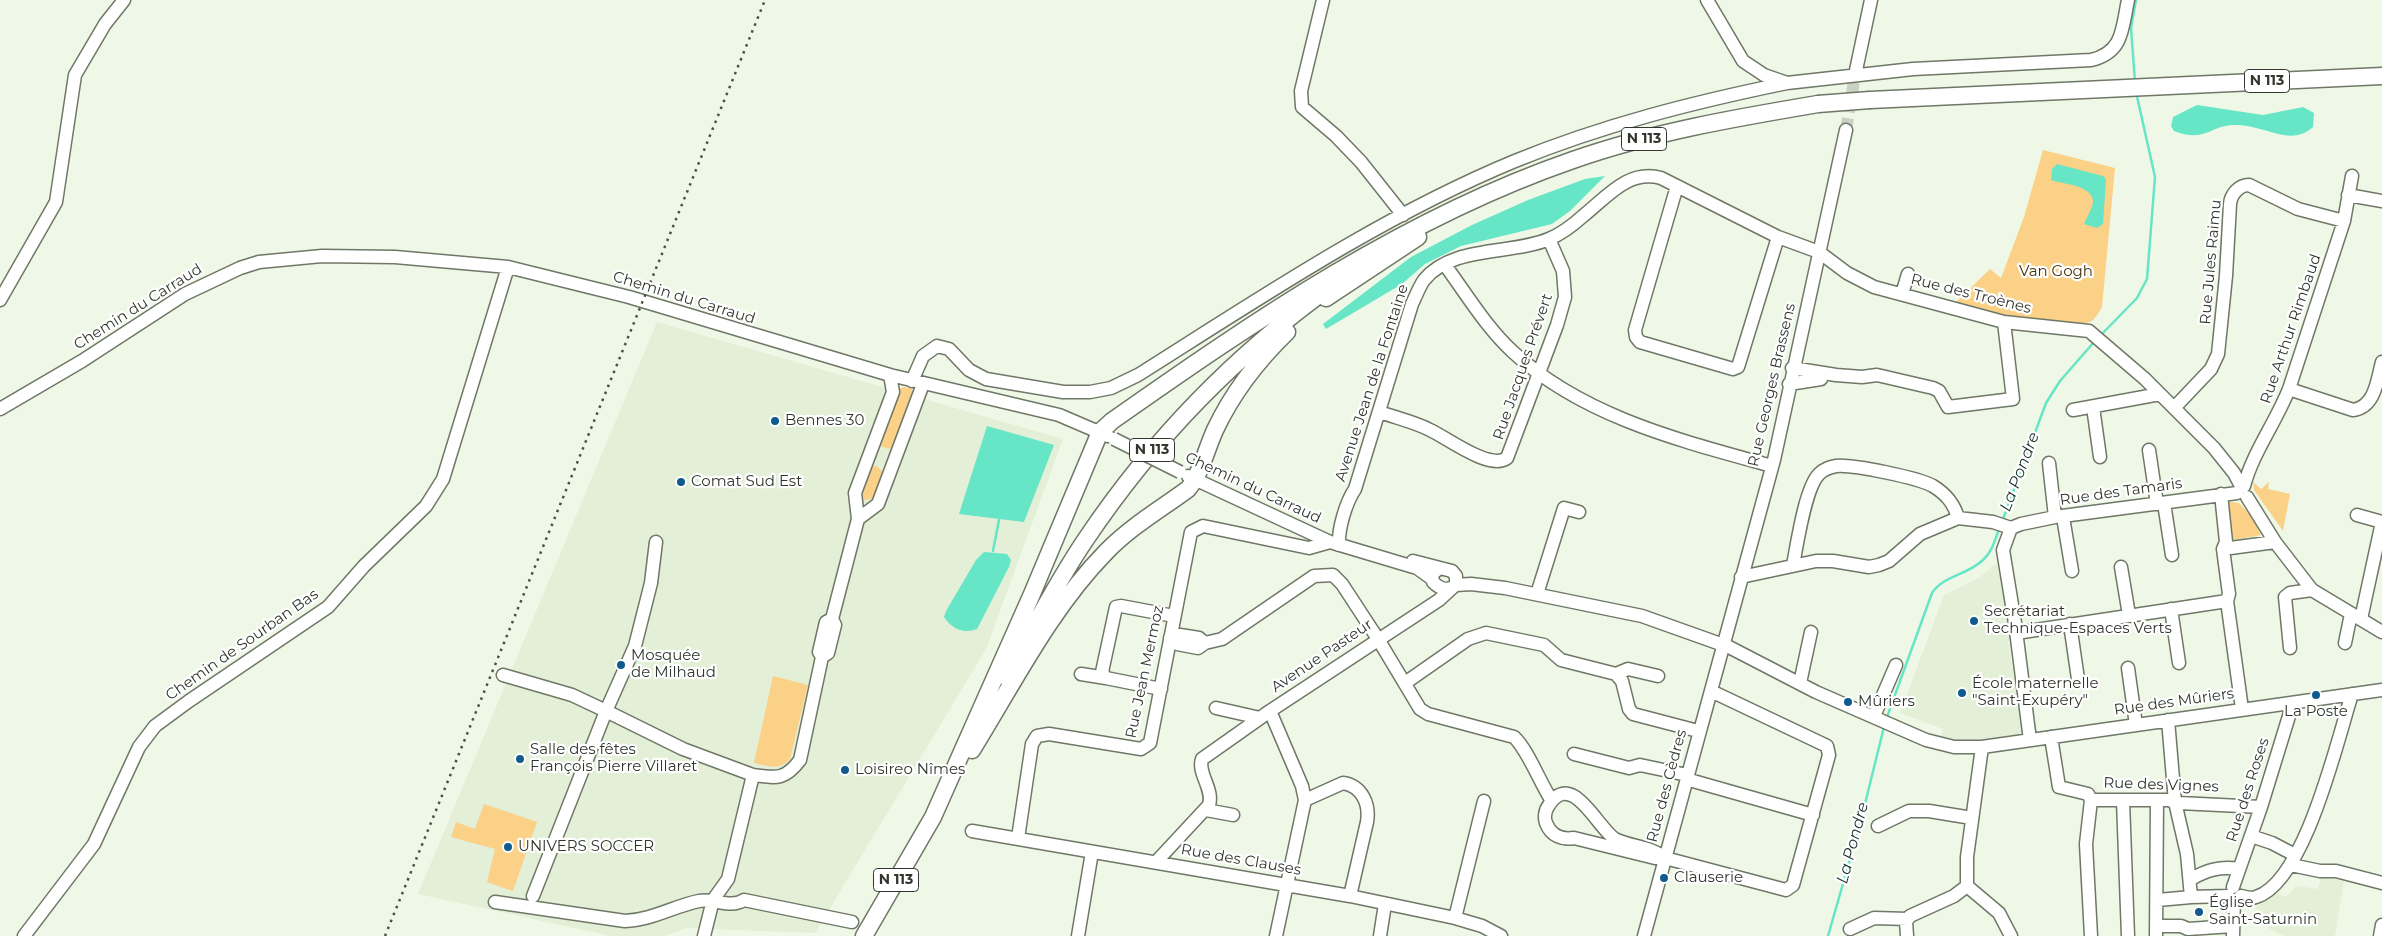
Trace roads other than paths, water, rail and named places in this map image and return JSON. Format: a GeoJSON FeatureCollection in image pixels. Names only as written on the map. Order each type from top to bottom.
{"type":"FeatureCollection","features":[{"type":"Feature","properties":{"kind":"main road","name":"N 113"},"geometry":{"type":"LineString","coordinates":[[864,936],[929,825],[1004,680],[1074,557],[1153,449],[1236,364],[1316,297],[1397,243],[1476,200],[1574,160],[1664,132],[1818,104],[2382,76]]}},
{"type":"Feature","properties":{"kind":"main road"},"geometry":{"type":"LineString","coordinates":[[940,803],[1032,594],[1107,436],[1112,421],[1287,302],[1391,240],[1476,200]]}},
{"type":"Feature","properties":{"kind":"main road"},"geometry":{"type":"LineString","coordinates":[[940,803],[1023,665],[1076,584],[1119,540],[1188,489],[1196,480],[1204,454],[1228,407],[1245,381],[1277,341],[1295,323],[1350,281],[1476,200]]}},
{"type":"Feature","properties":{"kind":"main road","name":"N 113"},"geometry":{"type":"LineString","coordinates":[[872,936],[921,847],[929,825]]}},
{"type":"Feature","properties":{"kind":"street"},"geometry":{"type":"LineString","coordinates":[[0,300],[56,202],[75,75],[105,24],[124,0]]}},
{"type":"Feature","properties":{"kind":"street"},"geometry":{"type":"LineString","coordinates":[[1323,0],[1301,91],[1302,107],[1354,156],[1403,215]]}},
{"type":"Feature","properties":{"kind":"street"},"geometry":{"type":"LineString","coordinates":[[1707,0],[1743,61],[1764,75],[1787,83]]}},
{"type":"Feature","properties":{"kind":"street"},"geometry":{"type":"LineString","coordinates":[[1855,75],[1870,0]]}},
{"type":"Feature","properties":{"kind":"street"},"geometry":{"type":"LineString","coordinates":[[858,519],[878,504],[918,383],[923,356],[937,346],[949,349],[974,374],[992,381],[1076,393],[1111,388],[1138,375],[1315,264],[1403,215],[1487,173],[1576,137],[1692,104],[1787,83],[1913,69],[2101,58],[2111,53],[2117,45],[2128,0]]}},
{"type":"Feature","properties":{"kind":"street","name":"Rue Georges Brassens"},"geometry":{"type":"LineString","coordinates":[[1723,645],[1772,466],[1792,368],[1846,130]]}},
{"type":"Feature","properties":{"kind":"street","name":"Avenue Jean de la Fontaine"},"geometry":{"type":"LineString","coordinates":[[1334,543],[1355,489],[1419,289],[1430,274],[1479,252],[1549,239],[1582,217],[1628,180],[1641,175],[1653,176],[1677,186],[1778,237],[1819,252]]}},
{"type":"Feature","properties":{"kind":"street","name":"Rue Arthur Rimbaud"},"geometry":{"type":"LineString","coordinates":[[2242,490],[2248,472],[2278,416],[2289,389],[2344,221],[2352,176]]}},
{"type":"Feature","properties":{"kind":"street","name":"Rue Jules Raimu"},"geometry":{"type":"LineString","coordinates":[[2174,408],[2206,375],[2216,361],[2220,342],[2226,276],[2230,204],[2233,195],[2240,187],[2249,185],[2298,209],[2344,221]]}},
{"type":"Feature","properties":{"kind":"street"},"geometry":{"type":"LineString","coordinates":[[1677,186],[1635,330],[1636,337],[1640,342],[1733,369],[1738,367],[1778,237]]}},
{"type":"Feature","properties":{"kind":"street"},"geometry":{"type":"LineString","coordinates":[[2348,195],[2382,200]]}},
{"type":"Feature","properties":{"kind":"street","name":"Rue Jacques Prévert"},"geometry":{"type":"LineString","coordinates":[[1380,412],[1429,429],[1472,454],[1496,461],[1504,461],[1511,452],[1565,297],[1563,271],[1549,239]]}},
{"type":"Feature","properties":{"kind":"street","name":"Rue des Troènes"},"geometry":{"type":"LineString","coordinates":[[1819,252],[1847,273],[1867,284],[2004,322],[2042,328],[2090,331],[2160,394],[2217,452],[2275,542],[2312,590],[2382,632]]}},
{"type":"Feature","properties":{"kind":"street","name":"Chemin du Carraud"},"geometry":{"type":"LineString","coordinates":[[0,409],[82,362],[185,294],[228,272],[259,262],[322,256],[395,257],[508,267],[629,297],[918,383],[1032,407],[1059,415],[1334,543],[1439,575],[1642,616],[1723,645]]}},
{"type":"Feature","properties":{"kind":"street"},"geometry":{"type":"LineString","coordinates":[[1445,266],[1502,341],[1539,372],[1573,396],[1630,422],[1696,445],[1772,466]]}},
{"type":"Feature","properties":{"kind":"street","name":"Chemin de Sourban Bas"},"geometry":{"type":"LineString","coordinates":[[24,936],[94,844],[139,746],[148,732],[189,701],[328,607],[364,566],[415,518],[434,496],[443,479],[508,267]]}},
{"type":"Feature","properties":{"kind":"street"},"geometry":{"type":"LineString","coordinates":[[1902,294],[1908,274]]}},
{"type":"Feature","properties":{"kind":"street"},"geometry":{"type":"LineString","coordinates":[[1792,368],[1862,378],[1877,375],[1933,388],[1939,391],[1948,407],[2013,399],[2004,322]]}},
{"type":"Feature","properties":{"kind":"street"},"geometry":{"type":"LineString","coordinates":[[2289,389],[2353,410],[2360,409],[2370,401],[2382,362]]}},
{"type":"Feature","properties":{"kind":"street"},"geometry":{"type":"LineString","coordinates":[[503,675],[572,695],[683,749],[754,775],[775,777],[784,776],[791,772],[800,760],[822,657],[828,653],[835,625],[832,619],[858,519],[856,493],[893,392],[890,375]]}},
{"type":"Feature","properties":{"kind":"street"},"geometry":{"type":"LineString","coordinates":[[1789,384],[1831,375]]}},
{"type":"Feature","properties":{"kind":"street"},"geometry":{"type":"LineString","coordinates":[[2074,410],[2160,394]]}},
{"type":"Feature","properties":{"kind":"street"},"geometry":{"type":"LineString","coordinates":[[2093,406],[2100,457]]}},
{"type":"Feature","properties":{"kind":"street"},"geometry":{"type":"LineString","coordinates":[[2149,450],[2172,555]]}},
{"type":"Feature","properties":{"kind":"street"},"geometry":{"type":"LineString","coordinates":[[2049,463],[2072,571]]}},
{"type":"Feature","properties":{"kind":"street"},"geometry":{"type":"LineString","coordinates":[[1793,566],[1813,482],[1818,475],[1832,467],[1865,470],[1930,484],[1950,500],[1956,508],[1958,518]]}},
{"type":"Feature","properties":{"kind":"street","name":"Rue des Tamaris"},"geometry":{"type":"LineString","coordinates":[[2011,528],[2021,524],[2059,517],[2242,490]]}},
{"type":"Feature","properties":{"kind":"street"},"geometry":{"type":"LineString","coordinates":[[2221,494],[2226,542],[2223,549],[2229,594],[2227,601],[2242,709]]}},
{"type":"Feature","properties":{"kind":"street"},"geometry":{"type":"LineString","coordinates":[[1537,594],[1564,508],[1579,512]]}},
{"type":"Feature","properties":{"kind":"street"},"geometry":{"type":"LineString","coordinates":[[2345,643],[2356,616],[2382,522],[2357,515]]}},
{"type":"Feature","properties":{"kind":"street"},"geometry":{"type":"LineString","coordinates":[[1741,577],[1826,560],[1869,566],[1879,565],[1889,561],[1920,534],[1958,518],[1993,522],[2011,528],[2003,550],[2030,740]]}},
{"type":"Feature","properties":{"kind":"street","name":"Rue Jean Mermoz"},"geometry":{"type":"LineString","coordinates":[[1018,838],[1035,738],[1045,734],[1144,749],[1150,744],[1172,639],[1174,616],[1189,536],[1197,527],[1211,527],[1309,548],[1334,543]]}},
{"type":"Feature","properties":{"kind":"street"},"geometry":{"type":"LineString","coordinates":[[533,896],[606,711],[635,646],[651,583],[656,542]]}},
{"type":"Feature","properties":{"kind":"street"},"geometry":{"type":"LineString","coordinates":[[2223,549],[2275,542]]}},
{"type":"Feature","properties":{"kind":"street"},"geometry":{"type":"LineString","coordinates":[[2121,567],[2129,615]]}},
{"type":"Feature","properties":{"kind":"street"},"geometry":{"type":"LineString","coordinates":[[1172,639],[1177,644],[1198,648],[1207,642],[1225,637],[1314,576],[1326,573],[1337,578],[1378,638],[1404,684],[1423,712],[1514,737],[1552,801]]}},
{"type":"Feature","properties":{"kind":"street"},"geometry":{"type":"LineString","coordinates":[[1439,575],[1456,576],[1454,587]]}},
{"type":"Feature","properties":{"kind":"street","name":"Chemin du Carraud"},"geometry":{"type":"LineString","coordinates":[[1439,575],[1441,589],[1471,584],[1505,588]]}},
{"type":"Feature","properties":{"kind":"street","name":"Avenue Pasteur"},"geometry":{"type":"LineString","coordinates":[[1414,615],[1428,599],[1439,575]]}},
{"type":"Feature","properties":{"kind":"street","name":"Avenue Pasteur"},"geometry":{"type":"LineString","coordinates":[[1276,936],[1305,800],[1302,786],[1265,714],[1446,595],[1454,587]]}},
{"type":"Feature","properties":{"kind":"street"},"geometry":{"type":"LineString","coordinates":[[2290,648],[2285,597],[2290,593],[2312,590]]}},
{"type":"Feature","properties":{"kind":"street"},"geometry":{"type":"LineString","coordinates":[[2016,633],[2227,601]]}},
{"type":"Feature","properties":{"kind":"street"},"geometry":{"type":"LineString","coordinates":[[1106,678],[1102,672],[1116,607],[1121,606],[1174,616]]}},
{"type":"Feature","properties":{"kind":"street"},"geometry":{"type":"LineString","coordinates":[[2171,609],[2179,663]]}},
{"type":"Feature","properties":{"kind":"street"},"geometry":{"type":"LineString","coordinates":[[2070,624],[2078,679]]}},
{"type":"Feature","properties":{"kind":"street"},"geometry":{"type":"LineString","coordinates":[[1800,683],[1811,632]]}},
{"type":"Feature","properties":{"kind":"street"},"geometry":{"type":"LineString","coordinates":[[1404,684],[1468,639],[1483,634],[1544,645],[1561,660],[1616,674],[1628,669],[1658,676]]}},
{"type":"Feature","properties":{"kind":"street","name":"Rue des Mûriers"},"geometry":{"type":"LineString","coordinates":[[1723,645],[1833,700],[1941,745],[1982,747],[2382,690]]}},
{"type":"Feature","properties":{"kind":"street","name":"Rue des Cèdres"},"geometry":{"type":"LineString","coordinates":[[1644,936],[1698,731],[1723,645]]}},
{"type":"Feature","properties":{"kind":"street"},"geometry":{"type":"LineString","coordinates":[[1875,716],[1896,665]]}},
{"type":"Feature","properties":{"kind":"street"},"geometry":{"type":"LineString","coordinates":[[2128,668],[2136,725]]}},
{"type":"Feature","properties":{"kind":"street"},"geometry":{"type":"LineString","coordinates":[[1081,674],[1161,689]]}},
{"type":"Feature","properties":{"kind":"street"},"geometry":{"type":"LineString","coordinates":[[1616,674],[1622,682],[1629,709],[1633,714],[1698,731]]}},
{"type":"Feature","properties":{"kind":"street"},"geometry":{"type":"LineString","coordinates":[[1665,858],[1655,851],[1612,837],[1578,797],[1560,796],[1552,801],[1546,812],[1547,825],[1555,835],[1561,838],[1574,838],[1655,858],[1665,858],[1788,890],[1793,885],[1813,815],[1829,755],[1827,746],[1711,691]]}},
{"type":"Feature","properties":{"kind":"street"},"geometry":{"type":"LineString","coordinates":[[2158,900],[2234,895],[2255,898],[2271,888],[2293,860],[2308,834],[2352,694]]}},
{"type":"Feature","properties":{"kind":"street","name":"Rue des Roses"},"geometry":{"type":"LineString","coordinates":[[2233,926],[2234,895],[2239,869],[2261,807],[2293,703]]}},
{"type":"Feature","properties":{"kind":"street"},"geometry":{"type":"LineString","coordinates":[[1216,708],[1265,714]]}},
{"type":"Feature","properties":{"kind":"street"},"geometry":{"type":"LineString","coordinates":[[1156,862],[1206,810],[1211,796],[1201,761],[1265,714]]}},
{"type":"Feature","properties":{"kind":"street"},"geometry":{"type":"LineString","coordinates":[[2168,720],[2175,802],[2190,879],[2191,897]]}},
{"type":"Feature","properties":{"kind":"street"},"geometry":{"type":"LineString","coordinates":[[2051,736],[2059,787],[2088,794],[2090,800],[2086,844],[2091,936]]}},
{"type":"Feature","properties":{"kind":"street"},"geometry":{"type":"LineString","coordinates":[[1982,747],[1982,764],[1967,857],[1967,886],[1999,913],[2011,936]]}},
{"type":"Feature","properties":{"kind":"street"},"geometry":{"type":"LineString","coordinates":[[1574,754],[1629,768],[1640,765],[1813,815]]}},
{"type":"Feature","properties":{"kind":"street"},"geometry":{"type":"LineString","coordinates":[[704,936],[713,900],[728,879],[754,775]]}},
{"type":"Feature","properties":{"kind":"street"},"geometry":{"type":"LineString","coordinates":[[1305,800],[1343,784],[1357,790],[1366,800],[1369,812],[1350,896]]}},
{"type":"Feature","properties":{"kind":"street","name":"Rue des Vignes"},"geometry":{"type":"LineString","coordinates":[[2090,800],[2157,800],[2261,807]]}},
{"type":"Feature","properties":{"kind":"street"},"geometry":{"type":"LineString","coordinates":[[2157,800],[2158,900],[2156,931],[2181,926],[2188,929],[2233,926]]}},
{"type":"Feature","properties":{"kind":"street"},"geometry":{"type":"LineString","coordinates":[[1455,918],[1484,801]]}},
{"type":"Feature","properties":{"kind":"street"},"geometry":{"type":"LineString","coordinates":[[2123,801],[2128,936]]}},
{"type":"Feature","properties":{"kind":"street"},"geometry":{"type":"LineString","coordinates":[[1206,810],[1234,815]]}},
{"type":"Feature","properties":{"kind":"street"},"geometry":{"type":"LineString","coordinates":[[1878,826],[1909,812],[1929,811],[1972,818]]}},
{"type":"Feature","properties":{"kind":"street","name":"Rue des Clauses"},"geometry":{"type":"LineString","coordinates":[[972,831],[1350,896],[1455,918],[1482,926],[1501,936]]}},
{"type":"Feature","properties":{"kind":"street"},"geometry":{"type":"LineString","coordinates":[[2251,836],[2272,843],[2293,860],[2320,871],[2336,871],[2382,883]]}},
{"type":"Feature","properties":{"kind":"street"},"geometry":{"type":"LineString","coordinates":[[1078,936],[1092,852]]}},
{"type":"Feature","properties":{"kind":"street"},"geometry":{"type":"LineString","coordinates":[[2190,879],[2208,870],[2224,867],[2239,869]]}},
{"type":"Feature","properties":{"kind":"street"},"geometry":{"type":"LineString","coordinates":[[1850,929],[1874,918],[1908,919],[1967,886]]}},
{"type":"Feature","properties":{"kind":"street"},"geometry":{"type":"LineString","coordinates":[[495,902],[625,920],[640,920],[700,901],[713,900],[736,905],[744,900],[852,922]]}},
{"type":"Feature","properties":{"kind":"street"},"geometry":{"type":"LineString","coordinates":[[1380,936],[1385,904]]}},
{"type":"Feature","properties":{"kind":"street"},"geometry":{"type":"LineString","coordinates":[[1907,936],[1908,919]]}},
{"type":"Feature","properties":{"kind":"street"},"geometry":{"type":"LineString","coordinates":[[2380,936],[2382,925]]}},
{"type":"Feature","properties":{"kind":"water"},"geometry":{"type":"Polygon","coordinates":[[[2197,105],[2263,115],[2303,107],[2314,113],[2313,127],[2304,133],[2295,135],[2276,134],[2256,128],[2235,125],[2194,135],[2174,131],[2171,126],[2173,117],[2197,105]]]}},
{"type":"Feature","properties":{"kind":"water"},"geometry":{"type":"Polygon","coordinates":[[[2057,164],[2103,176],[2106,179],[2103,224],[2097,228],[2084,224],[2093,203],[2091,196],[2082,188],[2051,180],[2052,169],[2057,164]]]}},
{"type":"Feature","properties":{"kind":"water"},"geometry":{"type":"Polygon","coordinates":[[[1605,176],[1570,211],[1552,224],[1461,246],[1425,264],[1402,284],[1326,329],[1323,324],[1411,257],[1472,225],[1528,200],[1585,179],[1605,176]]]}},
{"type":"Feature","properties":{"kind":"water"},"geometry":{"type":"Polygon","coordinates":[[[987,426],[1054,445],[1024,522],[959,514],[987,426]]]}},
{"type":"Feature","properties":{"kind":"water"},"geometry":{"type":"Polygon","coordinates":[[[984,552],[1007,554],[1011,560],[977,629],[963,631],[951,625],[944,617],[976,560],[984,552]]]}},
{"type":"Feature","properties":{"kind":"waterway","name":"La Pondre"},"geometry":{"type":"LineString","coordinates":[[2135,82],[2131,28],[2136,0]]}},
{"type":"Feature","properties":{"kind":"waterway","name":"La Pondre"},"geometry":{"type":"LineString","coordinates":[[2100,336],[2137,298],[2147,279],[2155,177],[2136,92]]}},
{"type":"Feature","properties":{"kind":"waterway","name":"La Pondre"},"geometry":{"type":"LineString","coordinates":[[2002,522],[2046,403],[2060,381],[2094,342]]}},
{"type":"Feature","properties":{"kind":"waterway"},"geometry":{"type":"LineString","coordinates":[[993,551],[999,520]]}},
{"type":"Feature","properties":{"kind":"waterway","name":"La Pondre"},"geometry":{"type":"LineString","coordinates":[[1887,717],[1932,593],[1943,582],[1970,569],[1983,560],[1991,550],[1999,529]]}},
{"type":"Feature","properties":{"kind":"waterway","name":"La Pondre"},"geometry":{"type":"LineString","coordinates":[[1828,936],[1859,828],[1884,727]]}},
{"type":"Feature","properties":{"kind":"tunnel"},"geometry":{"type":"LineString","coordinates":[[1846,130],[1855,75]]}},
{"type":"Feature","properties":{"kind":"railway"},"geometry":{"type":"LineString","coordinates":[[385,936],[765,0]]}},
{"type":"Feature","properties":{"kind":"place","name":"Bennes 30"},"geometry":{"type":"Point","coordinates":[775,421]}},
{"type":"Feature","properties":{"kind":"place","name":"Comat Sud Est"},"geometry":{"type":"Point","coordinates":[681,482]}},
{"type":"Feature","properties":{"kind":"place","name":"Secrétariat Technique-Espaces Verts"},"geometry":{"type":"Point","coordinates":[1974,621]}},
{"type":"Feature","properties":{"kind":"place","name":"Mosquée de Milhaud"},"geometry":{"type":"Point","coordinates":[621,665]}},
{"type":"Feature","properties":{"kind":"place","name":"École maternelle \"Saint-Exupéry\""},"geometry":{"type":"Point","coordinates":[1962,693]}},
{"type":"Feature","properties":{"kind":"place","name":"La Poste"},"geometry":{"type":"Point","coordinates":[2316,695]}},
{"type":"Feature","properties":{"kind":"place","name":"Mûriers"},"geometry":{"type":"Point","coordinates":[1848,702]}},
{"type":"Feature","properties":{"kind":"place","name":"Salle des fêtes François Pierre Villaret"},"geometry":{"type":"Point","coordinates":[520,759]}},
{"type":"Feature","properties":{"kind":"place","name":"Loisireo Nîmes"},"geometry":{"type":"Point","coordinates":[845,770]}},
{"type":"Feature","properties":{"kind":"place","name":"UNIVERS SOCCER"},"geometry":{"type":"Point","coordinates":[508,847]}},
{"type":"Feature","properties":{"kind":"place","name":"Clauserie"},"geometry":{"type":"Point","coordinates":[1664,878]}},
{"type":"Feature","properties":{"kind":"place","name":"Église Saint-Saturnin"},"geometry":{"type":"Point","coordinates":[2199,912]}},
{"type":"Feature","properties":{"kind":"park label","name":"Van Gogh"},"geometry":{"type":"Point","coordinates":[2056,272]}}]}
